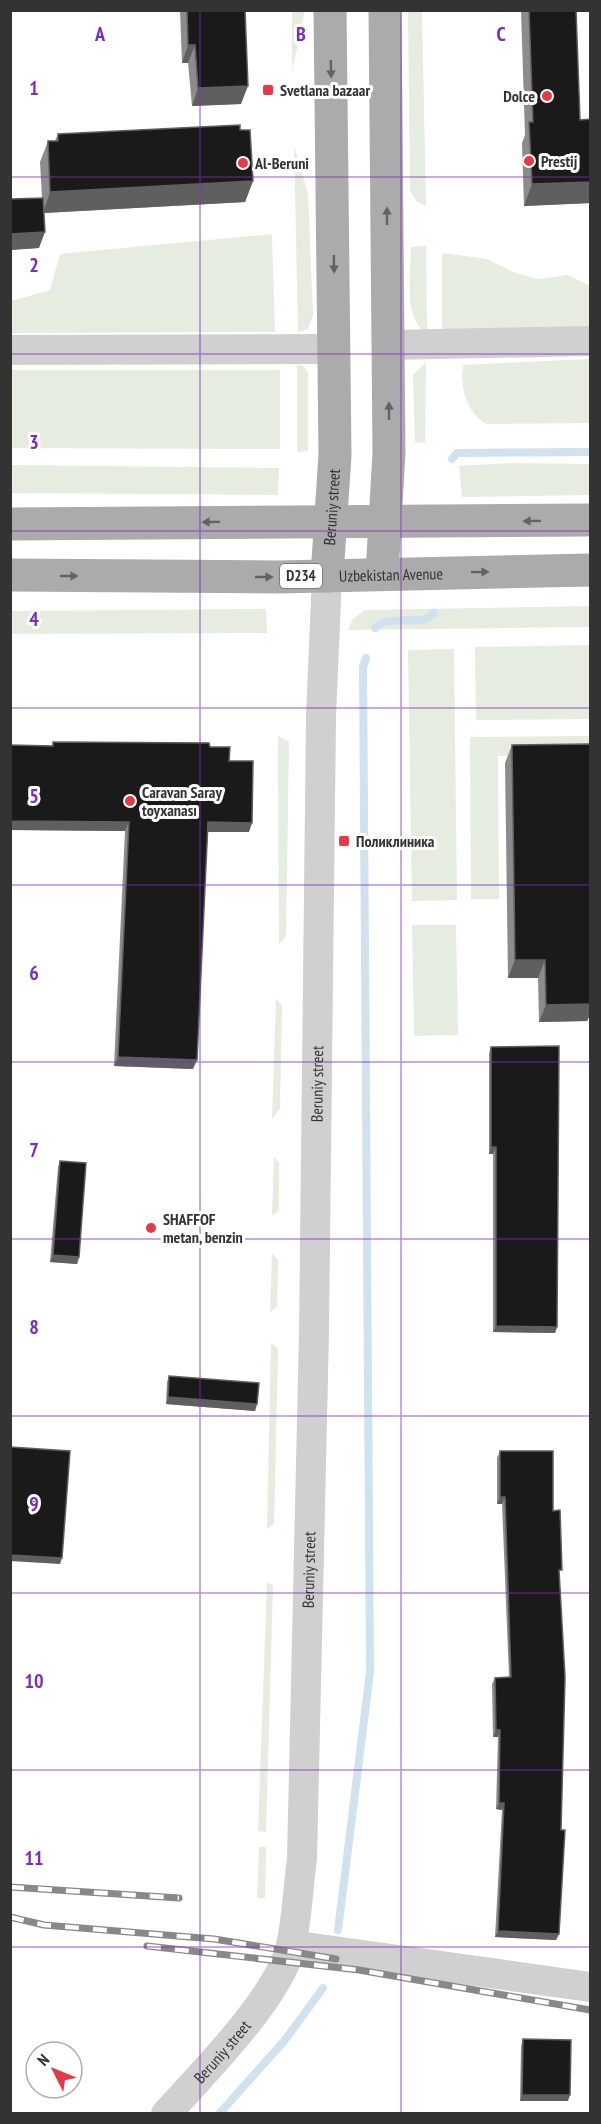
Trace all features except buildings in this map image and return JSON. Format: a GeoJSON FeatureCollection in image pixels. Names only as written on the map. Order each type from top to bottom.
{"type":"FeatureCollection","features":[{"type":"Feature","properties":{"kind":"main road","name":"Beruniy street"},"geometry":{"type":"LineString","coordinates":[[327,576],[335,455],[330,10]]}},
{"type":"Feature","properties":{"kind":"main road"},"geometry":{"type":"LineString","coordinates":[[382,574],[389,453],[385,10]]}},
{"type":"Feature","properties":{"kind":"main road"},"geometry":{"type":"LineString","coordinates":[[335,455],[347,467],[364,473],[376,468],[389,453]]}},
{"type":"Feature","properties":{"kind":"main road"},"geometry":{"type":"LineString","coordinates":[[10,524],[591,520]]}},
{"type":"Feature","properties":{"kind":"main road","name":"Uzbekistan Avenue"},"geometry":{"type":"LineString","coordinates":[[10,575],[327,576],[591,570]]}},
{"type":"Feature","properties":{"kind":"street"},"geometry":{"type":"LineString","coordinates":[[388,345],[591,341]]}},
{"type":"Feature","properties":{"kind":"street"},"geometry":{"type":"LineString","coordinates":[[10,350],[335,349]]}},
{"type":"Feature","properties":{"kind":"street","name":"Beruniy street"},"geometry":{"type":"LineString","coordinates":[[166,2114],[233,2039],[262,2001],[285,1961],[291,1945],[302,1859],[315,1332],[321,716],[327,576]]}},
{"type":"Feature","properties":{"kind":"street"},"geometry":{"type":"LineString","coordinates":[[291,1945],[591,1987]]}},
{"type":"Feature","properties":{"kind":"shaded area"},"geometry":{"type":"Polygon","coordinates":[[[292,11],[305,11],[292,71],[292,11]]]}},
{"type":"Feature","properties":{"kind":"shaded area"},"geometry":{"type":"Polygon","coordinates":[[[408,11],[422,11],[426,206],[417,202],[410,191],[408,11]]]}},
{"type":"Feature","properties":{"kind":"shaded area"},"geometry":{"type":"Polygon","coordinates":[[[294,146],[308,194],[313,315],[308,329],[298,332],[294,146]]]}},
{"type":"Feature","properties":{"kind":"shaded area"},"geometry":{"type":"Polygon","coordinates":[[[272,234],[275,332],[11,333],[11,301],[50,290],[60,254],[272,234]]]}},
{"type":"Feature","properties":{"kind":"shaded area"},"geometry":{"type":"Polygon","coordinates":[[[426,246],[427,334],[414,317],[409,282],[411,247],[426,246]]]}},
{"type":"Feature","properties":{"kind":"shaded area"},"geometry":{"type":"Polygon","coordinates":[[[442,253],[487,259],[513,272],[538,279],[568,275],[590,286],[590,326],[442,332],[442,253]]]}},
{"type":"Feature","properties":{"kind":"shaded area"},"geometry":{"type":"Polygon","coordinates":[[[590,359],[590,423],[486,424],[474,413],[466,398],[463,365],[590,359]]]}},
{"type":"Feature","properties":{"kind":"shaded area"},"geometry":{"type":"Polygon","coordinates":[[[426,362],[425,443],[415,442],[413,375],[426,362]]]}},
{"type":"Feature","properties":{"kind":"shaded area"},"geometry":{"type":"Polygon","coordinates":[[[297,365],[304,366],[308,373],[308,451],[297,452],[297,365]]]}},
{"type":"Feature","properties":{"kind":"shaded area"},"geometry":{"type":"Polygon","coordinates":[[[11,370],[280,370],[280,449],[11,448],[11,370]]]}},
{"type":"Feature","properties":{"kind":"shaded area"},"geometry":{"type":"Polygon","coordinates":[[[510,463],[590,464],[590,495],[462,497],[459,466],[510,463]]]}},
{"type":"Feature","properties":{"kind":"shaded area"},"geometry":{"type":"Polygon","coordinates":[[[11,465],[279,468],[278,495],[11,493],[11,465]]]}},
{"type":"Feature","properties":{"kind":"shaded area"},"geometry":{"type":"Polygon","coordinates":[[[590,606],[590,627],[348,630],[352,620],[365,610],[590,606]]]}},
{"type":"Feature","properties":{"kind":"shaded area"},"geometry":{"type":"Polygon","coordinates":[[[266,609],[267,633],[11,634],[11,611],[266,609]]]}},
{"type":"Feature","properties":{"kind":"shaded area"},"geometry":{"type":"Polygon","coordinates":[[[590,645],[590,719],[476,720],[475,647],[590,645]]]}},
{"type":"Feature","properties":{"kind":"shaded area"},"geometry":{"type":"Polygon","coordinates":[[[454,649],[457,900],[412,901],[408,650],[454,649]]]}},
{"type":"Feature","properties":{"kind":"shaded area"},"geometry":{"type":"Polygon","coordinates":[[[278,736],[289,742],[286,936],[279,945],[278,736]]]}},
{"type":"Feature","properties":{"kind":"shaded area"},"geometry":{"type":"Polygon","coordinates":[[[590,736],[590,755],[498,756],[499,899],[471,899],[470,737],[590,736]]]}},
{"type":"Feature","properties":{"kind":"shaded area"},"geometry":{"type":"Polygon","coordinates":[[[412,925],[456,925],[458,1035],[414,1036],[412,925]]]}},
{"type":"Feature","properties":{"kind":"shaded area"},"geometry":{"type":"Polygon","coordinates":[[[276,999],[282,1005],[280,1109],[272,1119],[276,999]]]}},
{"type":"Feature","properties":{"kind":"shaded area"},"geometry":{"type":"Polygon","coordinates":[[[274,1157],[279,1163],[279,1210],[272,1216],[274,1157]]]}},
{"type":"Feature","properties":{"kind":"shaded area"},"geometry":{"type":"Polygon","coordinates":[[[272,1253],[278,1260],[277,1307],[270,1312],[272,1253]]]}},
{"type":"Feature","properties":{"kind":"shaded area"},"geometry":{"type":"Polygon","coordinates":[[[271,1343],[278,1349],[274,1524],[267,1529],[271,1343]]]}},
{"type":"Feature","properties":{"kind":"shaded area"},"geometry":{"type":"Polygon","coordinates":[[[267,1582],[273,1586],[266,1832],[258,1831],[267,1582]]]}},
{"type":"Feature","properties":{"kind":"shaded area"},"geometry":{"type":"Polygon","coordinates":[[[259,1847],[266,1847],[265,1898],[257,1898],[259,1847]]]}},
{"type":"Feature","properties":{"kind":"waterway"},"geometry":{"type":"LineString","coordinates":[[452,459],[457,453],[590,452]]}},
{"type":"Feature","properties":{"kind":"waterway"},"geometry":{"type":"LineString","coordinates":[[375,628],[388,621],[421,620],[434,613]]}},
{"type":"Feature","properties":{"kind":"waterway"},"geometry":{"type":"LineString","coordinates":[[338,1930],[370,1672],[363,667],[366,658]]}},
{"type":"Feature","properties":{"kind":"waterway"},"geometry":{"type":"LineString","coordinates":[[219,2114],[285,2040],[323,1988]]}},
{"type":"Feature","properties":{"kind":"railway"},"geometry":{"type":"LineString","coordinates":[[10,1887],[179,1898]]}},
{"type":"Feature","properties":{"kind":"railway"},"geometry":{"type":"LineString","coordinates":[[10,1917],[44,1925],[214,1939],[336,1959]]}},
{"type":"Feature","properties":{"kind":"railway"},"geometry":{"type":"LineString","coordinates":[[147,1946],[359,1970],[590,2010]]}},
{"type":"Feature","properties":{"kind":"place","name":"Svetlana bazaar"},"geometry":{"type":"Point","coordinates":[268,90]}},
{"type":"Feature","properties":{"kind":"place","name":"Dolce"},"geometry":{"type":"Point","coordinates":[547,96]}},
{"type":"Feature","properties":{"kind":"place","name":"Prestij"},"geometry":{"type":"Point","coordinates":[529,161]}},
{"type":"Feature","properties":{"kind":"place","name":"Al-Beruni"},"geometry":{"type":"Point","coordinates":[243,163]}},
{"type":"Feature","properties":{"kind":"place","name":"Caravan Saray toyxanası"},"geometry":{"type":"Point","coordinates":[130,801]}},
{"type":"Feature","properties":{"kind":"place","name":"Поликлиника"},"geometry":{"type":"Point","coordinates":[344,841]}},
{"type":"Feature","properties":{"kind":"place","name":"SHAFFOF metan, benzin"},"geometry":{"type":"Point","coordinates":[151,1228]}}]}
